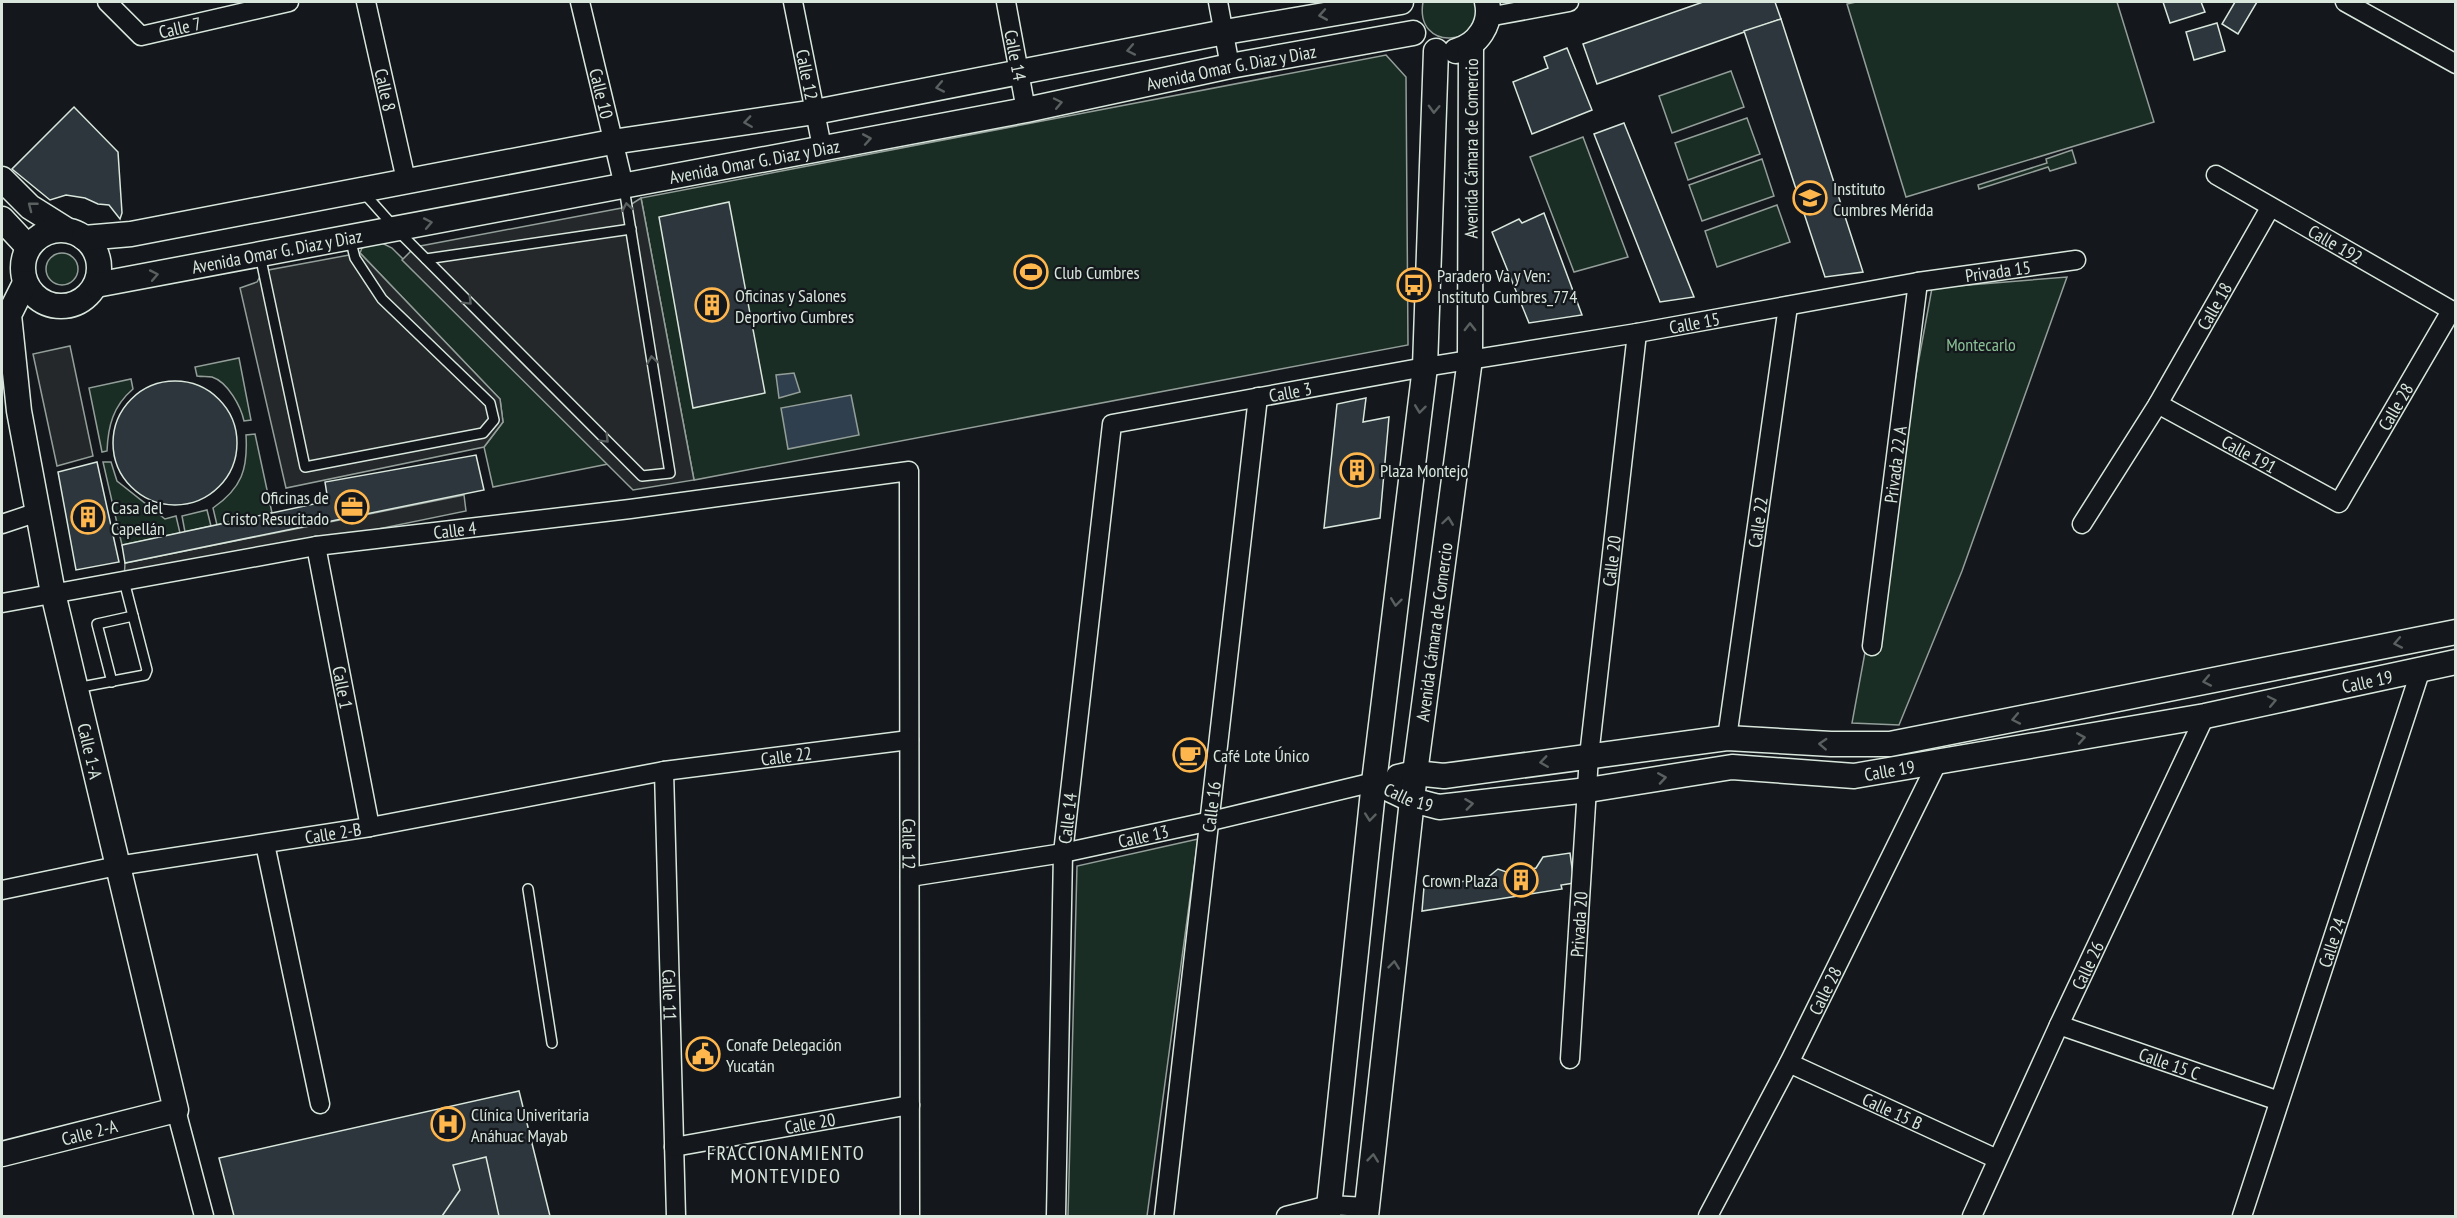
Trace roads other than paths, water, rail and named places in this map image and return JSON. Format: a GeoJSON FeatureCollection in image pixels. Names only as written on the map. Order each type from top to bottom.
{"type":"FeatureCollection","features":[{"type":"Feature","properties":{"kind":"street","name":"Calle 7"},"geometry":{"type":"LineString","coordinates":[[107,2],[141,36],[289,2]]}},
{"type":"Feature","properties":{"kind":"street","name":"Calle 8"},"geometry":{"type":"LineString","coordinates":[[366,2],[406,180]]}},
{"type":"Feature","properties":{"kind":"street","name":"Calle 10"},"geometry":{"type":"LineString","coordinates":[[580,2],[624,186]]}},
{"type":"Feature","properties":{"kind":"street","name":"Calle 12"},"geometry":{"type":"LineString","coordinates":[[793,2],[822,147]]}},
{"type":"Feature","properties":{"kind":"street","name":"Calle 14"},"geometry":{"type":"LineString","coordinates":[[1006,2],[1026,110]]}},
{"type":"Feature","properties":{"kind":"street"},"geometry":{"type":"LineString","coordinates":[[1218,2],[1230,66]]}},
{"type":"Feature","properties":{"kind":"street","name":"Avenida Omar G. Diaz y Diaz"},"geometry":{"type":"LineString","coordinates":[[75,234],[131,234],[612,142],[815,112],[1225,32],[1401,2]]}},
{"type":"Feature","properties":{"kind":"street"},"geometry":{"type":"LineString","coordinates":[[1407,2],[1407,17],[1419,41],[1436,51],[1448,52],[1471,45],[1482,33],[1487,9],[1569,2]]}},
{"type":"Feature","properties":{"kind":"street"},"geometry":{"type":"LineString","coordinates":[[2345,2],[2456,64]]}},
{"type":"Feature","properties":{"kind":"street","name":"Avenida Omar G. Diaz y Diaz"},"geometry":{"type":"LineString","coordinates":[[96,285],[260,255],[352,248],[396,229],[1026,110],[1230,66],[1413,33]]}},
{"type":"Feature","properties":{"kind":"street","name":"Avenida Cámara de Comercio"},"geometry":{"type":"LineString","coordinates":[[1367,1212],[1415,773],[1470,360],[1471,45]]}},
{"type":"Feature","properties":{"kind":"street","name":"Avenida Cámara de Comercio"},"geometry":{"type":"LineString","coordinates":[[1329,1211],[1374,782],[1425,367],[1436,51]]}},
{"type":"Feature","properties":{"kind":"street","name":"Calle 192"},"geometry":{"type":"LineString","coordinates":[[2216,175],[2453,312]]}},
{"type":"Feature","properties":{"kind":"street"},"geometry":{"type":"LineString","coordinates":[[2,179],[30,207],[75,234],[93,247],[98,259],[99,272],[96,285],[81,302],[58,307],[37,299],[25,284],[22,265],[28,247],[38,236],[51,231],[75,234]]}},
{"type":"Feature","properties":{"kind":"street","name":"Calle 18"},"geometry":{"type":"LineString","coordinates":[[2158,404],[2270,208]]}},
{"type":"Feature","properties":{"kind":"street"},"geometry":{"type":"LineString","coordinates":[[2,219],[28,247]]}},
{"type":"Feature","properties":{"kind":"street","name":"Privada 15"},"geometry":{"type":"LineString","coordinates":[[1918,282],[2076,260]]}},
{"type":"Feature","properties":{"kind":"street","name":"Calle 15"},"geometry":{"type":"LineString","coordinates":[[1470,360],[1637,333],[1918,282]]}},
{"type":"Feature","properties":{"kind":"street","name":"Privada 22 A"},"geometry":{"type":"LineString","coordinates":[[1872,646],[1918,282]]}},
{"type":"Feature","properties":{"kind":"street","name":"Calle 1-A"},"geometry":{"type":"LineString","coordinates":[[25,284],[9,315],[19,411],[52,593],[176,1110],[204,1216]]}},
{"type":"Feature","properties":{"kind":"street","name":"Calle 22"},"geometry":{"type":"LineString","coordinates":[[1727,738],[1788,306]]}},
{"type":"Feature","properties":{"kind":"street","name":"Calle 28"},"geometry":{"type":"LineString","coordinates":[[2339,503],[2453,312]]}},
{"type":"Feature","properties":{"kind":"street","name":"Calle 20"},"geometry":{"type":"LineString","coordinates":[[1588,790],[1589,756],[1637,333]]}},
{"type":"Feature","properties":{"kind":"street","name":"Calle 3"},"geometry":{"type":"LineString","coordinates":[[1112,424],[1470,360]]}},
{"type":"Feature","properties":{"kind":"street","name":"Calle 16"},"geometry":{"type":"LineString","coordinates":[[1164,1216],[1258,397]]}},
{"type":"Feature","properties":{"kind":"street"},"geometry":{"type":"LineString","coordinates":[[2082,525],[2158,404]]}},
{"type":"Feature","properties":{"kind":"street","name":"Calle 191"},"geometry":{"type":"LineString","coordinates":[[2158,404],[2339,503]]}},
{"type":"Feature","properties":{"kind":"street","name":"Calle 14"},"geometry":{"type":"LineString","coordinates":[[1056,1216],[1063,853],[1112,424]]}},
{"type":"Feature","properties":{"kind":"street","name":"Calle 12"},"geometry":{"type":"LineString","coordinates":[[909,471],[910,1216]]}},
{"type":"Feature","properties":{"kind":"street","name":"Calle 4"},"geometry":{"type":"LineString","coordinates":[[2,603],[316,546],[630,509],[909,471]]}},
{"type":"Feature","properties":{"kind":"street"},"geometry":{"type":"LineString","coordinates":[[2,524],[38,512]]}},
{"type":"Feature","properties":{"kind":"street","name":"Calle 1"},"geometry":{"type":"LineString","coordinates":[[316,546],[370,827]]}},
{"type":"Feature","properties":{"kind":"street","name":"Calle 19"},"geometry":{"type":"LineString","coordinates":[[1374,782],[1415,773],[1444,776],[1727,738],[1831,744],[1890,744],[2456,632]]}},
{"type":"Feature","properties":{"kind":"street"},"geometry":{"type":"LineString","coordinates":[[2324,658],[2330,689]]}},
{"type":"Feature","properties":{"kind":"street","name":"Calle 19"},"geometry":{"type":"LineString","coordinates":[[1374,782],[1412,800],[1439,807],[1588,790],[1732,767],[1854,776],[2205,716],[2456,662]]}},
{"type":"Feature","properties":{"kind":"street","name":"Calle 24"},"geometry":{"type":"LineString","coordinates":[[2242,1216],[2421,669]]}},
{"type":"Feature","properties":{"kind":"street","name":"Calle 26"},"geometry":{"type":"LineString","coordinates":[[1972,1216],[2059,1025],[2205,716]]}},
{"type":"Feature","properties":{"kind":"street","name":"Calle 22"},"geometry":{"type":"LineString","coordinates":[[664,771],[909,740]]}},
{"type":"Feature","properties":{"kind":"street","name":"Calle 28"},"geometry":{"type":"LineString","coordinates":[[1708,1216],[1789,1063],[1937,763]]}},
{"type":"Feature","properties":{"kind":"street","name":"Calle 2-B"},"geometry":{"type":"LineString","coordinates":[[2,890],[117,866],[370,827],[664,771]]}},
{"type":"Feature","properties":{"kind":"street","name":"Calle 11"},"geometry":{"type":"LineString","coordinates":[[664,771],[676,1216]]}},
{"type":"Feature","properties":{"kind":"street","name":"Calle 13"},"geometry":{"type":"LineString","coordinates":[[910,877],[1063,853],[1374,782]]}},
{"type":"Feature","properties":{"kind":"street","name":"Privada 20"},"geometry":{"type":"LineString","coordinates":[[1570,1059],[1588,790]]}},
{"type":"Feature","properties":{"kind":"street"},"geometry":{"type":"LineString","coordinates":[[265,844],[320,1104]]}},
{"type":"Feature","properties":{"kind":"street","name":"Calle 15 C"},"geometry":{"type":"LineString","coordinates":[[2059,1025],[2279,1101]]}},
{"type":"Feature","properties":{"kind":"street","name":"Calle 15 B"},"geometry":{"type":"LineString","coordinates":[[1789,1063],[1997,1159]]}},
{"type":"Feature","properties":{"kind":"street","name":"Calle 20"},"geometry":{"type":"LineString","coordinates":[[674,1147],[910,1105]]}},
{"type":"Feature","properties":{"kind":"street","name":"Calle 2-A"},"geometry":{"type":"LineString","coordinates":[[2,1155],[176,1110]]}},
{"type":"Feature","properties":{"kind":"street"},"geometry":{"type":"LineString","coordinates":[[1286,1216],[1329,1211],[1367,1212]]}},
{"type":"Feature","properties":{"kind":"lane"},"geometry":{"type":"LineString","coordinates":[[361,191],[642,476],[670,473],[624,186]]}},
{"type":"Feature","properties":{"kind":"lane"},"geometry":{"type":"LineString","coordinates":[[426,259],[631,229]]}},
{"type":"Feature","properties":{"kind":"lane"},"geometry":{"type":"LineString","coordinates":[[260,255],[305,467],[483,433],[494,420],[490,404],[382,299],[352,248]]}},
{"type":"Feature","properties":{"kind":"lane"},"geometry":{"type":"LineString","coordinates":[[75,688],[145,675],[147,670],[124,581]]}},
{"type":"Feature","properties":{"kind":"lane"},"geometry":{"type":"LineString","coordinates":[[112,682],[97,624],[133,616]]}},
{"type":"Feature","properties":{"kind":"lane"},"geometry":{"type":"LineString","coordinates":[[528,889],[552,1043]]}},
{"type":"Feature","properties":{"kind":"water"},"geometry":{"type":"Polygon","coordinates":[[[794,373],[800,392],[779,398],[776,375],[794,373]]]}},
{"type":"Feature","properties":{"kind":"water"},"geometry":{"type":"Polygon","coordinates":[[[851,395],[859,435],[788,449],[781,408],[851,395]]]}},
{"type":"Feature","properties":{"kind":"place","name":"Instituto Cumbres Mérida"},"geometry":{"type":"Point","coordinates":[1810,198]}},
{"type":"Feature","properties":{"kind":"place","name":"Club Cumbres"},"geometry":{"type":"Point","coordinates":[1031,272]}},
{"type":"Feature","properties":{"kind":"place","name":"Paradero Va y Ven: Instituto Cumbres_774"},"geometry":{"type":"Point","coordinates":[1414,285]}},
{"type":"Feature","properties":{"kind":"place","name":"Oficinas y Salones Deportivo Cumbres"},"geometry":{"type":"Point","coordinates":[712,305]}},
{"type":"Feature","properties":{"kind":"place","name":"Plaza Montejo"},"geometry":{"type":"Point","coordinates":[1357,470]}},
{"type":"Feature","properties":{"kind":"place","name":"Oficinas de Cristo Resucitado"},"geometry":{"type":"Point","coordinates":[352,507]}},
{"type":"Feature","properties":{"kind":"place","name":"Casa del Capellán"},"geometry":{"type":"Point","coordinates":[88,517]}},
{"type":"Feature","properties":{"kind":"place","name":"Café Lote Único"},"geometry":{"type":"Point","coordinates":[1190,755]}},
{"type":"Feature","properties":{"kind":"place","name":"Crown Plaza"},"geometry":{"type":"Point","coordinates":[1521,880]}},
{"type":"Feature","properties":{"kind":"place","name":"Conafe Delegación Yucatán"},"geometry":{"type":"Point","coordinates":[703,1054]}},
{"type":"Feature","properties":{"kind":"place","name":"Clínica Univeritaria Anáhuac Mayab"},"geometry":{"type":"Point","coordinates":[448,1124]}},
{"type":"Feature","properties":{"kind":"district","name":"FRACCIONAMIENTO MONTEVIDEO"},"geometry":{"type":"Point","coordinates":[786,1164]}},
{"type":"Feature","properties":{"kind":"park label","name":"Montecarlo"},"geometry":{"type":"Point","coordinates":[1981,344]}}]}
